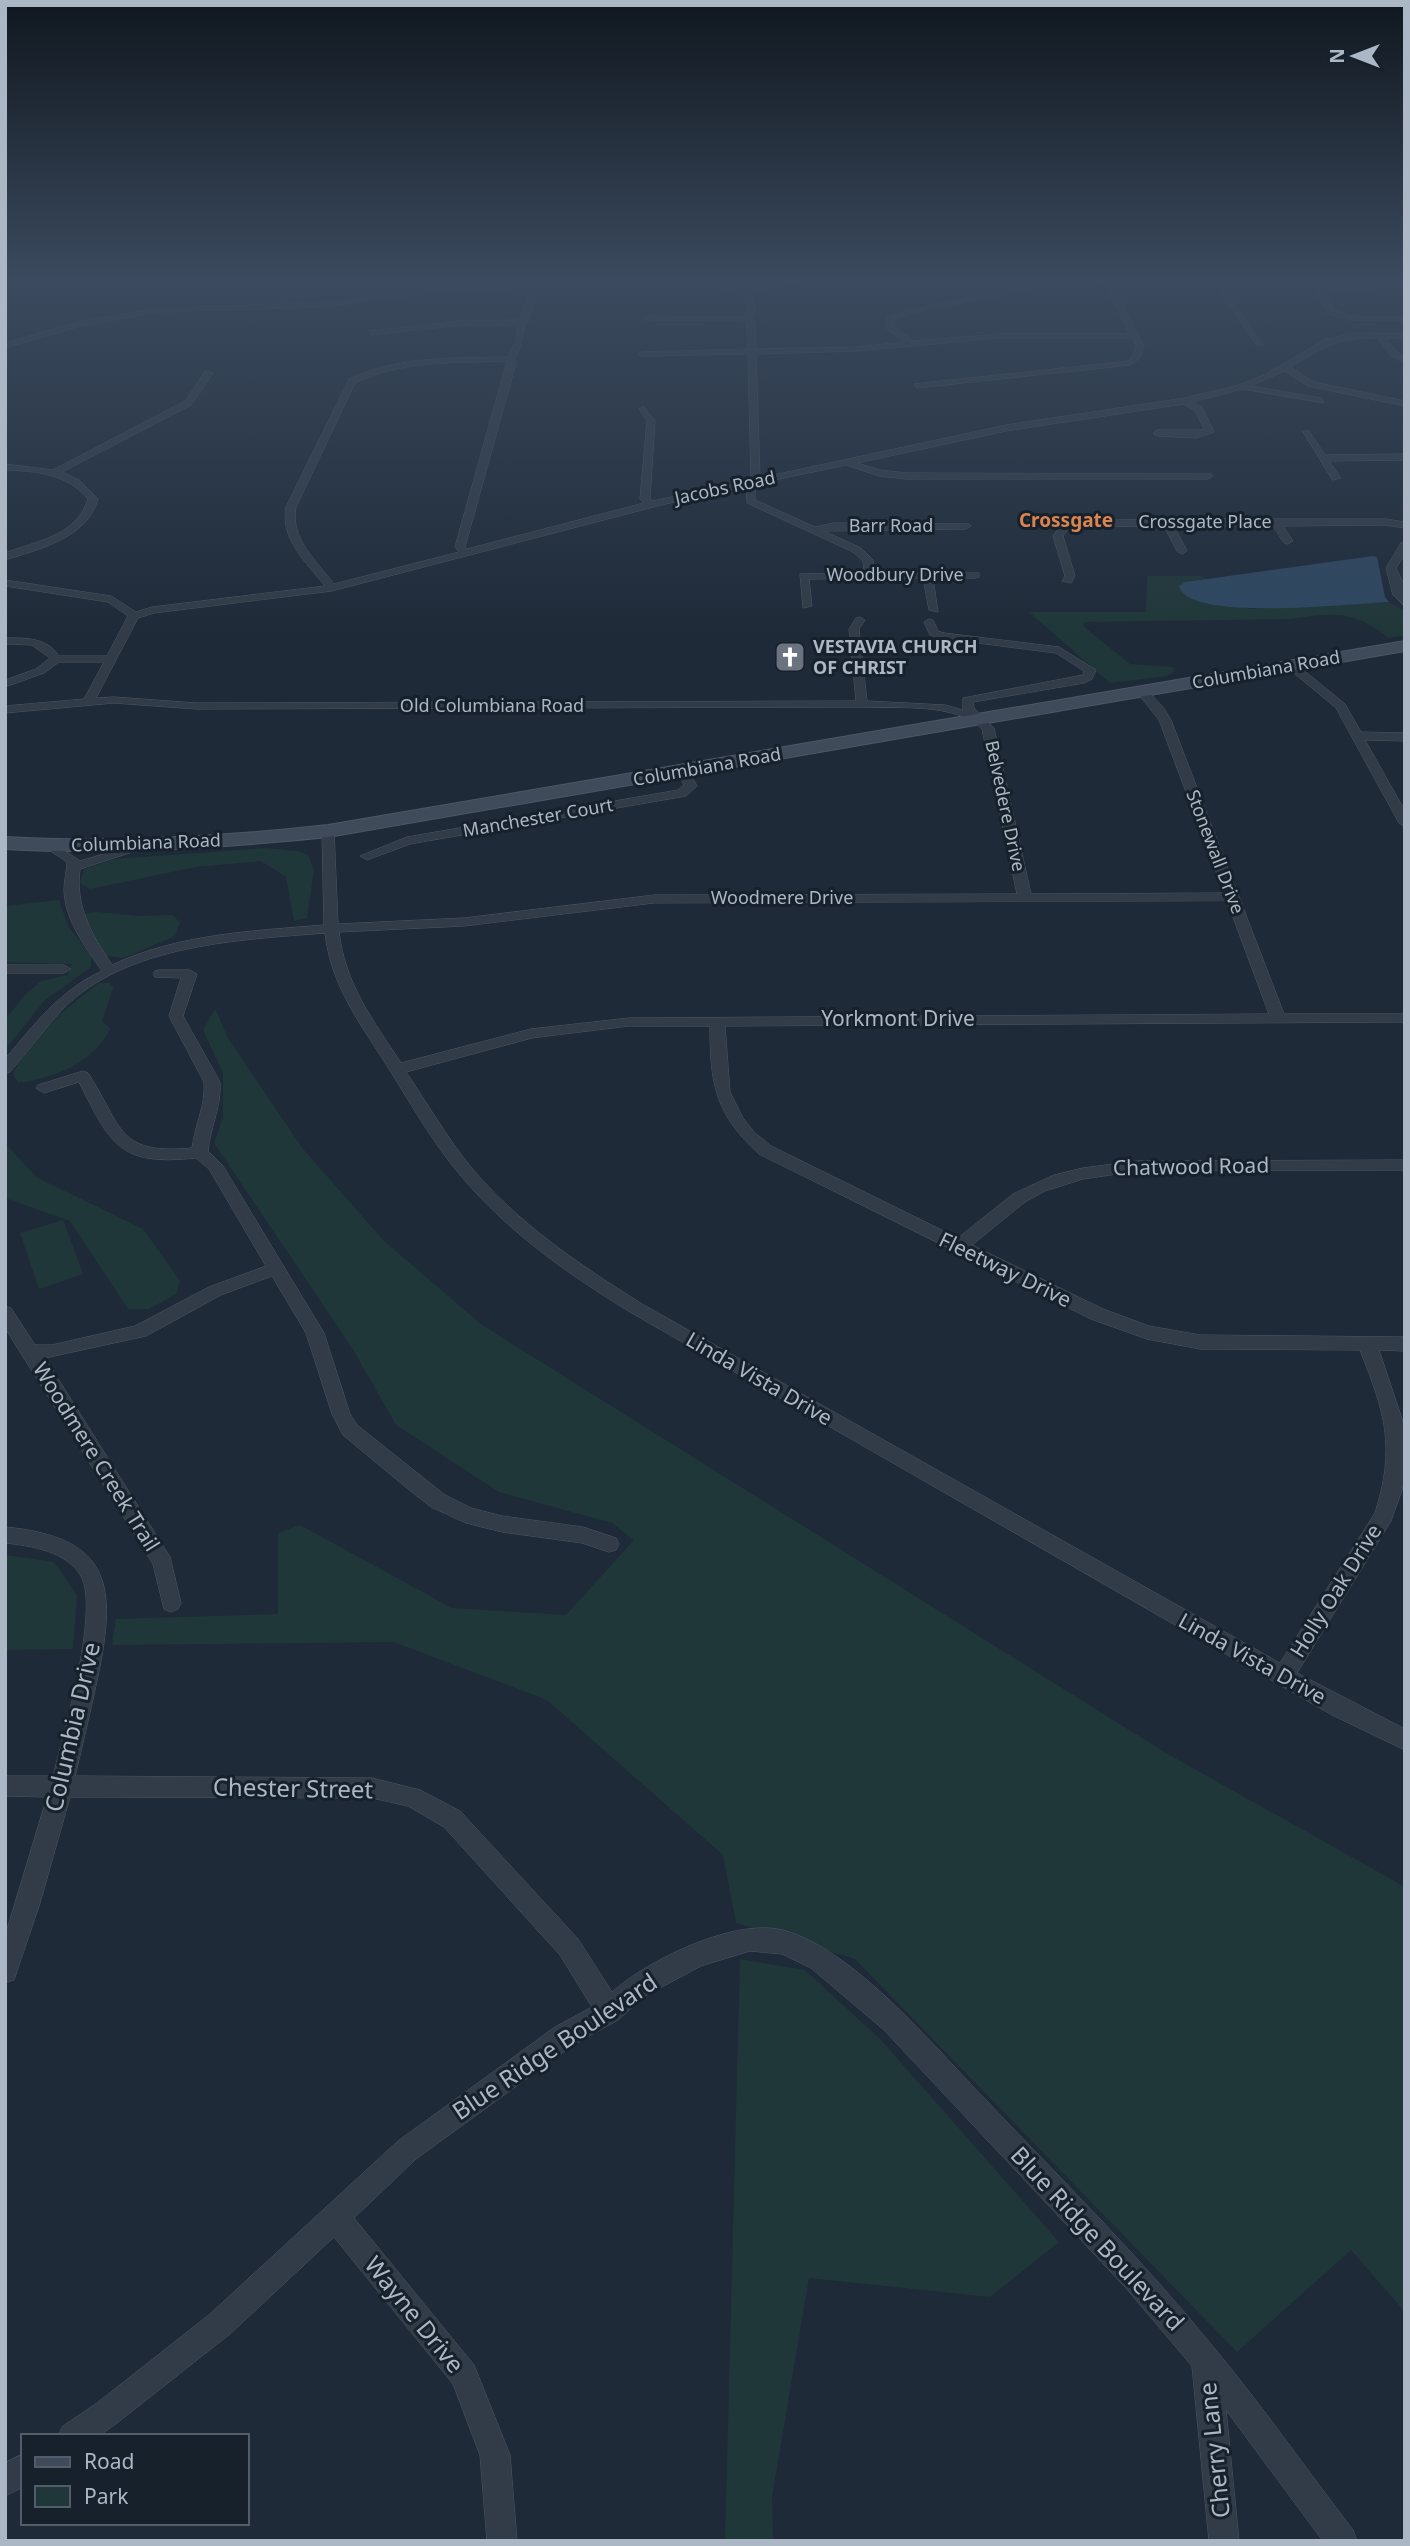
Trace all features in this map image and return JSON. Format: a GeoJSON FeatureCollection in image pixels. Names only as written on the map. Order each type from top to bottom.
{"type":"FeatureCollection","features":[{"type":"Feature","properties":{"kind":"main road","name":"Columbiana Road"},"geometry":{"type":"LineString","coordinates":[[5,843],[144,846],[244,840],[328,831],[1405,646]]}},
{"type":"Feature","properties":{"kind":"street"},"geometry":{"type":"LineString","coordinates":[[55,472],[188,403],[192,397]]}},
{"type":"Feature","properties":{"kind":"street"},"geometry":{"type":"LineString","coordinates":[[332,588],[292,536],[288,522],[290,507],[344,397]]}},
{"type":"Feature","properties":{"kind":"street"},"geometry":{"type":"LineString","coordinates":[[466,554],[460,547],[502,397]]}},
{"type":"Feature","properties":{"kind":"street"},"geometry":{"type":"LineString","coordinates":[[753,397],[756,482],[750,488],[750,501],[861,553],[868,561],[870,575]]}},
{"type":"Feature","properties":{"kind":"street","name":"Jacobs Road"},"geometry":{"type":"LineString","coordinates":[[134,616],[188,604],[307,593],[332,588],[651,504],[1046,421],[1202,397]]}},
{"type":"Feature","properties":{"kind":"street"},"geometry":{"type":"LineString","coordinates":[[1297,397],[1321,401]]}},
{"type":"Feature","properties":{"kind":"street"},"geometry":{"type":"LineString","coordinates":[[1371,397],[1405,404]]}},
{"type":"Feature","properties":{"kind":"street"},"geometry":{"type":"LineString","coordinates":[[1157,433],[1196,435],[1210,432],[1199,409],[1185,401]]}},
{"type":"Feature","properties":{"kind":"street"},"geometry":{"type":"LineString","coordinates":[[643,410],[651,421],[645,499],[651,504]]}},
{"type":"Feature","properties":{"kind":"street"},"geometry":{"type":"LineString","coordinates":[[1307,433],[1336,478]]}},
{"type":"Feature","properties":{"kind":"street"},"geometry":{"type":"LineString","coordinates":[[1323,458],[1405,457]]}},
{"type":"Feature","properties":{"kind":"street"},"geometry":{"type":"LineString","coordinates":[[849,463],[879,472],[906,476],[1208,475]]}},
{"type":"Feature","properties":{"kind":"street"},"geometry":{"type":"LineString","coordinates":[[5,467],[55,472],[86,488],[93,499],[92,511],[86,520],[62,535],[5,557]]}},
{"type":"Feature","properties":{"kind":"street"},"geometry":{"type":"LineString","coordinates":[[1167,522],[1182,551]]}},
{"type":"Feature","properties":{"kind":"street"},"geometry":{"type":"LineString","coordinates":[[1276,522],[1288,541]]}},
{"type":"Feature","properties":{"kind":"street","name":"Crossgate Place"},"geometry":{"type":"LineString","coordinates":[[1067,581],[1070,576],[1058,536],[1063,528],[1090,523],[1385,522],[1405,525]]}},
{"type":"Feature","properties":{"kind":"street","name":"Barr Road"},"geometry":{"type":"LineString","coordinates":[[816,530],[834,526],[966,526]]}},
{"type":"Feature","properties":{"kind":"street"},"geometry":{"type":"LineString","coordinates":[[1404,601],[1391,568],[1405,545]]}},
{"type":"Feature","properties":{"kind":"street"},"geometry":{"type":"LineString","coordinates":[[928,575],[934,610]]}},
{"type":"Feature","properties":{"kind":"street","name":"Woodbury Drive"},"geometry":{"type":"LineString","coordinates":[[807,606],[804,576],[975,575]]}},
{"type":"Feature","properties":{"kind":"street"},"geometry":{"type":"LineString","coordinates":[[5,583],[111,599],[134,616],[89,701]]}},
{"type":"Feature","properties":{"kind":"street"},"geometry":{"type":"LineString","coordinates":[[860,620],[854,629],[862,704]]}},
{"type":"Feature","properties":{"kind":"street"},"geometry":{"type":"LineString","coordinates":[[929,622],[934,633],[942,636],[1059,650],[1090,670],[1088,677],[1080,681],[967,700],[968,709],[978,719]]}},
{"type":"Feature","properties":{"kind":"street"},"geometry":{"type":"LineString","coordinates":[[5,641],[33,641],[49,648],[56,659]]}},
{"type":"Feature","properties":{"kind":"street"},"geometry":{"type":"LineString","coordinates":[[5,684],[40,671],[56,659],[111,659]]}},
{"type":"Feature","properties":{"kind":"street"},"geometry":{"type":"LineString","coordinates":[[1292,666],[1336,701],[1405,823]]}},
{"type":"Feature","properties":{"kind":"street","name":"Stonewall Drive"},"geometry":{"type":"LineString","coordinates":[[1142,691],[1166,720],[1278,1018]]}},
{"type":"Feature","properties":{"kind":"street","name":"Old Columbiana Road"},"geometry":{"type":"LineString","coordinates":[[5,710],[89,701],[195,706],[862,704],[945,708],[978,719]]}},
{"type":"Feature","properties":{"kind":"street","name":"Belvedere Drive"},"geometry":{"type":"LineString","coordinates":[[978,719],[988,728],[994,746],[1025,897]]}},
{"type":"Feature","properties":{"kind":"street"},"geometry":{"type":"LineString","coordinates":[[1358,736],[1405,737]]}},
{"type":"Feature","properties":{"kind":"street","name":"Manchester Court"},"geometry":{"type":"LineString","coordinates":[[367,856],[407,841],[677,794],[687,791],[691,786],[683,771]]}},
{"type":"Feature","properties":{"kind":"street","name":"Linda Vista Drive"},"geometry":{"type":"LineString","coordinates":[[328,831],[333,928],[337,963],[342,977],[359,1010],[466,1172],[513,1220],[574,1268],[636,1308],[1283,1676],[1369,1724],[1405,1740]]}},
{"type":"Feature","properties":{"kind":"street"},"geometry":{"type":"LineString","coordinates":[[51,845],[73,859],[71,888],[74,908],[85,936],[109,971]]}},
{"type":"Feature","properties":{"kind":"street"},"geometry":{"type":"LineString","coordinates":[[74,867],[144,846]]}},
{"type":"Feature","properties":{"kind":"street","name":"Woodmere Drive"},"geometry":{"type":"LineString","coordinates":[[5,1069],[58,1006],[109,971],[144,956],[200,941],[333,928],[464,922],[590,904],[654,899],[1232,897]]}},
{"type":"Feature","properties":{"kind":"street"},"geometry":{"type":"LineString","coordinates":[[5,969],[64,968]]}},
{"type":"Feature","properties":{"kind":"street"},"geometry":{"type":"LineString","coordinates":[[160,974],[190,974],[176,1016],[212,1082],[213,1094],[203,1124],[200,1152]]}},
{"type":"Feature","properties":{"kind":"street","name":"Yorkmont Drive"},"geometry":{"type":"LineString","coordinates":[[398,1069],[497,1042],[562,1029],[629,1022],[1405,1018]]}},
{"type":"Feature","properties":{"kind":"street","name":"Fleetway Drive"},"geometry":{"type":"LineString","coordinates":[[717,1020],[721,1095],[727,1109],[743,1131],[777,1156],[1097,1314],[1161,1335],[1226,1344],[1405,1344]]}},
{"type":"Feature","properties":{"kind":"street"},"geometry":{"type":"LineString","coordinates":[[44,1088],[83,1076],[116,1138],[127,1146],[164,1156],[200,1152],[215,1166],[316,1333],[341,1414],[350,1430],[371,1450],[438,1501],[466,1515],[502,1524],[583,1535],[609,1544]]}},
{"type":"Feature","properties":{"kind":"street","name":"Chatwood Road"},"geometry":{"type":"LineString","coordinates":[[959,1248],[985,1221],[1008,1203],[1047,1184],[1092,1171],[1137,1166],[1405,1165]]}},
{"type":"Feature","properties":{"kind":"street"},"geometry":{"type":"LineString","coordinates":[[31,1351],[52,1352],[123,1337],[140,1331],[215,1291],[277,1268]]}},
{"type":"Feature","properties":{"kind":"street","name":"Woodmere Creek Trail"},"geometry":{"type":"LineString","coordinates":[[5,1312],[19,1339],[31,1351],[163,1563],[171,1603]]}},
{"type":"Feature","properties":{"kind":"street","name":"Holly Oak Drive"},"geometry":{"type":"LineString","coordinates":[[1283,1676],[1384,1515],[1395,1491],[1401,1463],[1399,1435],[1367,1344]]}},
{"type":"Feature","properties":{"kind":"street","name":"Columbia Drive"},"geometry":{"type":"LineString","coordinates":[[5,1535],[35,1539],[77,1557],[94,1583],[96,1618],[91,1655],[62,1786],[20,1931],[5,1971]]}},
{"type":"Feature","properties":{"kind":"street","name":"Chester Street"},"geometry":{"type":"LineString","coordinates":[[5,1786],[372,1788],[412,1797],[452,1819],[569,1947],[609,2011]]}},
{"type":"Feature","properties":{"kind":"street","name":"Blue Ridge Boulevard"},"geometry":{"type":"LineString","coordinates":[[76,2434],[107,2413],[220,2324],[407,2150],[564,2036],[609,2011],[636,1987],[696,1956],[750,1940],[784,1942],[820,1959],[893,2021],[1135,2277],[1206,2360],[1342,2541]]}},
{"type":"Feature","properties":{"kind":"street","name":"Wayne Drive"},"geometry":{"type":"LineString","coordinates":[[336,2218],[464,2375],[495,2455],[502,2541]]}},
{"type":"Feature","properties":{"kind":"street","name":"Cherry Lane"},"geometry":{"type":"LineString","coordinates":[[1206,2360],[1224,2541]]}},
{"type":"Feature","properties":{"kind":"street"},"geometry":{"type":"LineString","coordinates":[[5,2481],[21,2470]]}},
{"type":"Feature","properties":{"kind":"green space"},"geometry":{"type":"Polygon","coordinates":[[[1147,576],[1201,576],[1207,579],[1185,582],[1250,609],[1389,602],[1405,611],[1405,635],[1388,638],[1364,622],[1342,615],[1289,619],[1085,622],[1083,626],[1130,664],[1173,667],[1174,672],[1167,676],[1110,683],[1029,612],[1146,612],[1147,576]]]}},
{"type":"Feature","properties":{"kind":"green space"},"geometry":{"type":"Polygon","coordinates":[[[266,848],[298,851],[308,855],[314,870],[307,918],[294,921],[286,877],[261,861],[196,867],[90,889],[80,883],[84,869],[115,859],[266,848]]]}},
{"type":"Feature","properties":{"kind":"green space"},"geometry":{"type":"Polygon","coordinates":[[[59,900],[68,926],[91,956],[91,967],[44,1001],[5,1050],[5,1020],[25,995],[41,981],[68,975],[72,964],[5,962],[5,906],[59,900]]]}},
{"type":"Feature","properties":{"kind":"green space"},"geometry":{"type":"Polygon","coordinates":[[[97,912],[138,916],[172,915],[180,922],[175,936],[124,958],[105,956],[84,914],[97,912]]]}},
{"type":"Feature","properties":{"kind":"green space"},"geometry":{"type":"Polygon","coordinates":[[[99,983],[110,983],[113,988],[102,1021],[110,1029],[103,1041],[72,1067],[46,1077],[18,1083],[13,1074],[29,1047],[74,1002],[99,983]]]}},
{"type":"Feature","properties":{"kind":"green space"},"geometry":{"type":"Polygon","coordinates":[[[215,1009],[228,1038],[303,1149],[384,1241],[482,1325],[1166,1753],[1405,1887],[1405,2312],[1351,2250],[1237,2352],[855,1959],[736,1923],[723,1855],[547,1700],[394,1642],[112,1645],[116,1619],[278,1614],[278,1533],[300,1525],[452,1608],[566,1615],[634,1540],[612,1523],[499,1492],[396,1425],[352,1348],[214,1143],[223,1117],[223,1073],[203,1030],[215,1009]]]}},
{"type":"Feature","properties":{"kind":"green space"},"geometry":{"type":"Polygon","coordinates":[[[5,1143],[36,1177],[143,1229],[180,1281],[176,1294],[149,1309],[128,1309],[70,1221],[5,1198],[5,1143]]]}},
{"type":"Feature","properties":{"kind":"green space"},"geometry":{"type":"Polygon","coordinates":[[[63,1220],[83,1274],[39,1289],[20,1233],[63,1220]]]}},
{"type":"Feature","properties":{"kind":"green space"},"geometry":{"type":"Polygon","coordinates":[[[5,1555],[54,1562],[77,1595],[73,1649],[5,1650],[5,1555]]]}},
{"type":"Feature","properties":{"kind":"green space"},"geometry":{"type":"Polygon","coordinates":[[[740,1959],[805,1970],[881,2040],[1059,2242],[990,2297],[809,2278],[772,2497],[773,2541],[725,2541],[740,1959]]]}},
{"type":"Feature","properties":{"kind":"water"},"geometry":{"type":"Polygon","coordinates":[[[1377,557],[1385,597],[1389,602],[1240,608],[1211,604],[1189,597],[1179,586],[1185,582],[1377,557]]]}},
{"type":"Feature","properties":{"kind":"place","name":"VESTAVIA CHURCH OF CHRIST"},"geometry":{"type":"Point","coordinates":[790,657]}},
{"type":"Feature","properties":{"kind":"district","name":"Crossgate"},"geometry":{"type":"Point","coordinates":[1066,520]}}]}
